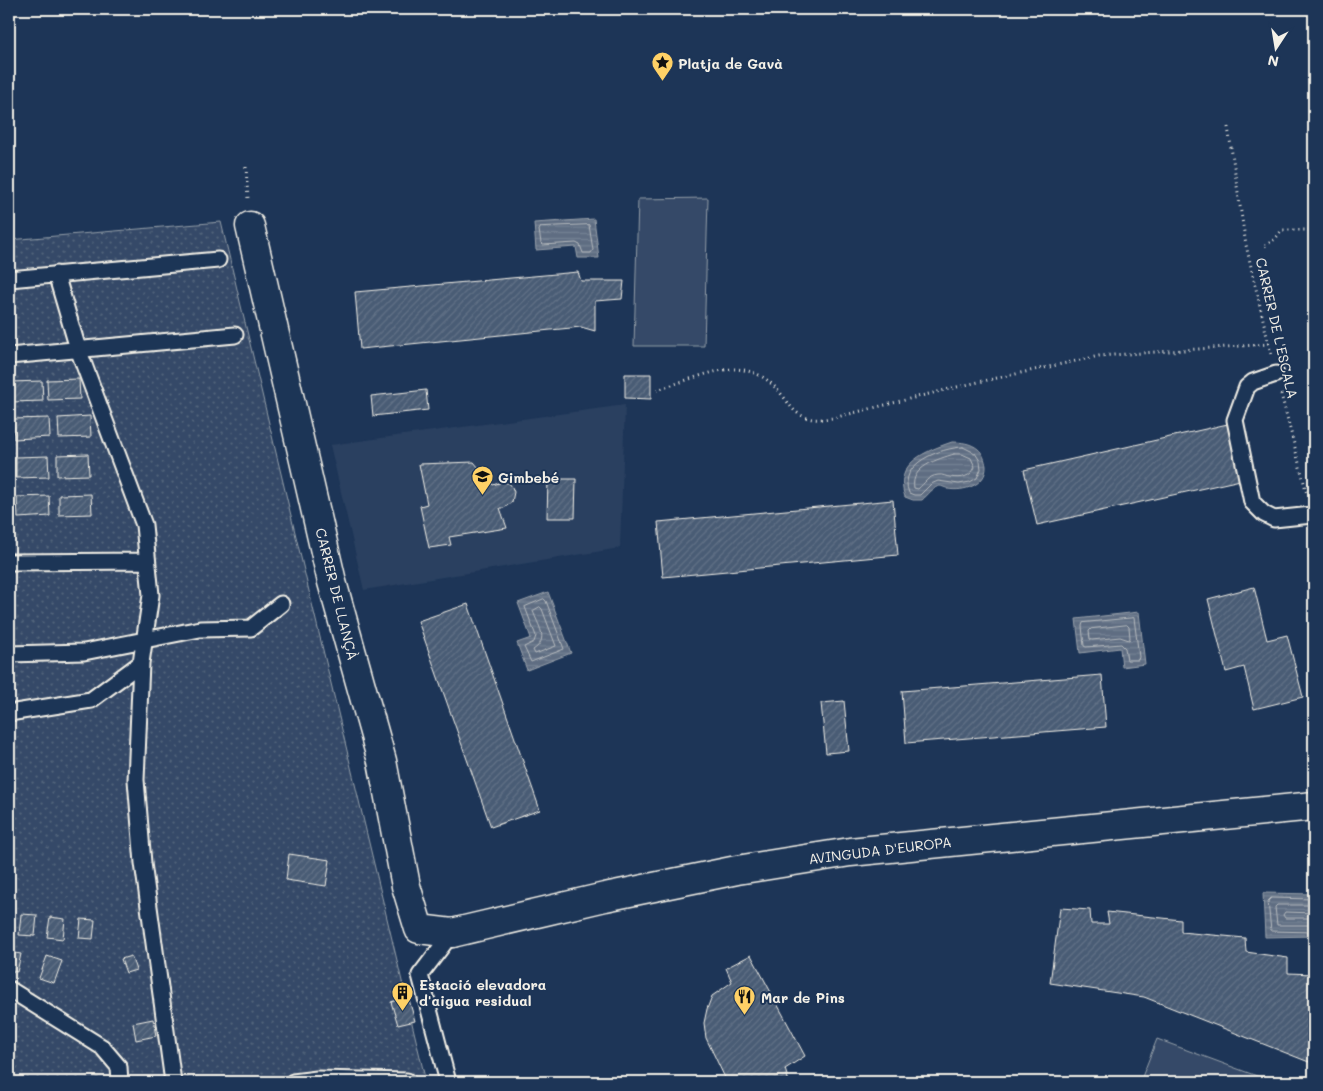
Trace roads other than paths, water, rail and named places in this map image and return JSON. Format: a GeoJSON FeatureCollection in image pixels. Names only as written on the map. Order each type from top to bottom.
{"type":"FeatureCollection","features":[{"type":"Feature","properties":{"kind":"street","name":"CARRER DE LLANÇÀ"},"geometry":{"type":"LineString","coordinates":[[250,226],[332,582],[382,761],[406,886],[419,929],[452,934]]}},
{"type":"Feature","properties":{"kind":"street","name":"AVINGUDA D'EUROPA"},"geometry":{"type":"LineString","coordinates":[[452,934],[605,897],[737,870],[850,852],[1314,806]]}},
{"type":"Feature","properties":{"kind":"lane"},"geometry":{"type":"LineString","coordinates":[[9,279],[218,260]]}},
{"type":"Feature","properties":{"kind":"lane"},"geometry":{"type":"LineString","coordinates":[[56,274],[78,350],[144,525],[151,595],[141,663],[136,780],[143,862],[173,1082]]}},
{"type":"Feature","properties":{"kind":"lane"},"geometry":{"type":"LineString","coordinates":[[9,356],[235,335]]}},
{"type":"Feature","properties":{"kind":"lane"},"geometry":{"type":"LineString","coordinates":[[1276,374],[1253,382],[1247,387],[1235,420],[1252,502],[1264,514],[1274,519],[1312,515]]}},
{"type":"Feature","properties":{"kind":"lane"},"geometry":{"type":"LineString","coordinates":[[9,562],[148,560]]}},
{"type":"Feature","properties":{"kind":"lane"},"geometry":{"type":"LineString","coordinates":[[9,654],[84,652],[200,628],[251,628],[281,604]]}},
{"type":"Feature","properties":{"kind":"lane"},"geometry":{"type":"LineString","coordinates":[[9,713],[91,700],[141,663]]}},
{"type":"Feature","properties":{"kind":"lane"},"geometry":{"type":"LineString","coordinates":[[448,1082],[420,975],[452,934]]}},
{"type":"Feature","properties":{"kind":"lane"},"geometry":{"type":"LineString","coordinates":[[9,989],[102,1047],[119,1067],[120,1082]]}},
{"type":"Feature","properties":{"kind":"lane"},"geometry":{"type":"LineString","coordinates":[[293,1082],[317,1079],[407,1080]]}},
{"type":"Feature","properties":{"kind":"water"},"geometry":{"type":"Polygon","coordinates":[[[594,219],[599,258],[578,258],[576,247],[536,250],[534,223],[594,219]]]}},
{"type":"Feature","properties":{"kind":"water"},"geometry":{"type":"Polygon","coordinates":[[[952,442],[969,444],[980,451],[986,466],[983,478],[967,488],[954,490],[938,486],[922,500],[913,500],[905,497],[904,475],[908,467],[923,454],[952,442]]]}},
{"type":"Feature","properties":{"kind":"water"},"geometry":{"type":"Polygon","coordinates":[[[548,592],[571,653],[527,670],[517,643],[531,638],[518,603],[548,592]]]}},
{"type":"Feature","properties":{"kind":"water"},"geometry":{"type":"Polygon","coordinates":[[[1139,612],[1145,664],[1122,667],[1120,648],[1080,653],[1076,619],[1139,612]]]}},
{"type":"Feature","properties":{"kind":"water"},"geometry":{"type":"Polygon","coordinates":[[[1263,893],[1314,894],[1314,936],[1265,937],[1263,893]]]}},
{"type":"Feature","properties":{"kind":"place","name":"Platja de Gavà"},"geometry":{"type":"Point","coordinates":[662,82]}},
{"type":"Feature","properties":{"kind":"place","name":"Gimbebé"},"geometry":{"type":"Point","coordinates":[482,496]}},
{"type":"Feature","properties":{"kind":"place","name":"Estació elevadora d'aigua residual"},"geometry":{"type":"Point","coordinates":[403,1011]}},
{"type":"Feature","properties":{"kind":"place","name":"Mar de Pins"},"geometry":{"type":"Point","coordinates":[745,1016]}}]}
